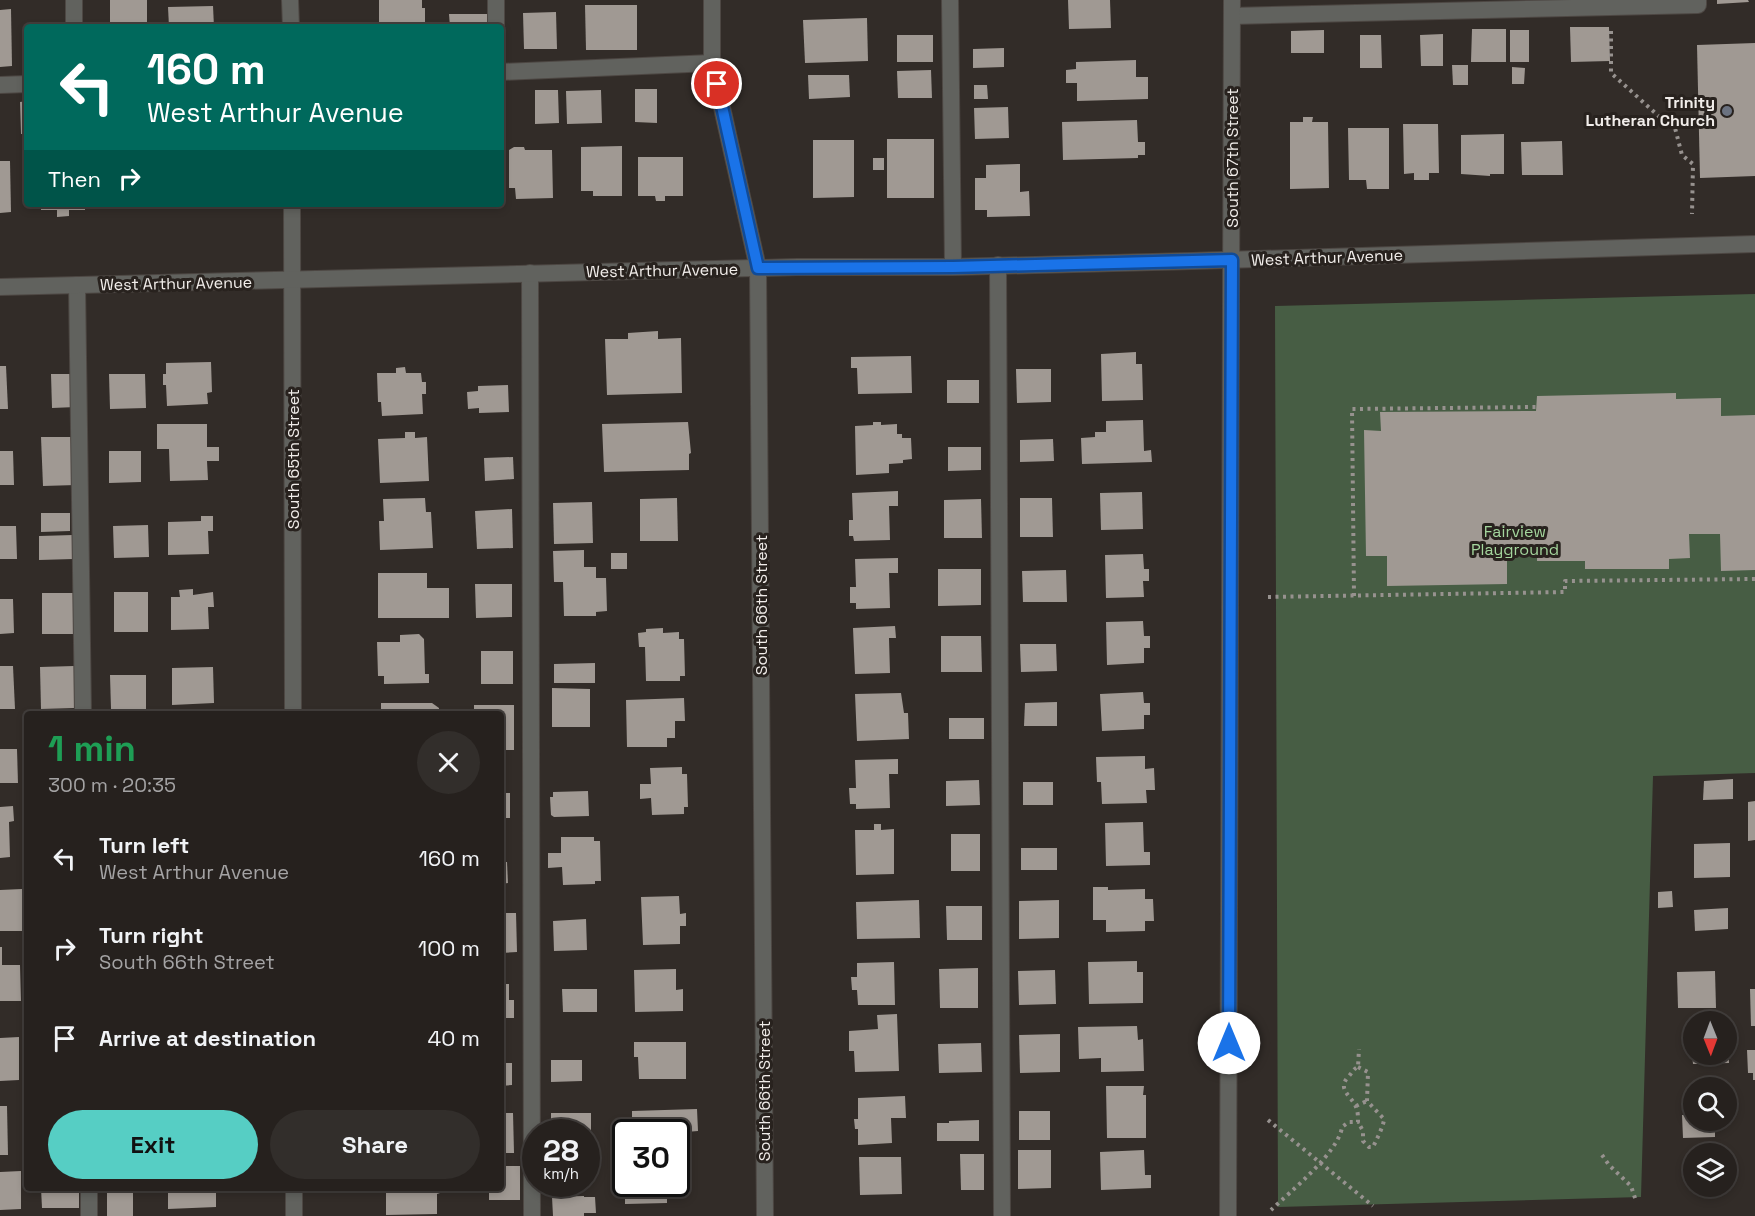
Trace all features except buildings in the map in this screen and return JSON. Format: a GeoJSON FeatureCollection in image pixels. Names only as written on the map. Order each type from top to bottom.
{"type":"FeatureCollection","features":[{"type":"Feature","properties":{"kind":"street"},"geometry":{"type":"LineString","coordinates":[[74,0],[74,24]]}},
{"type":"Feature","properties":{"kind":"street"},"geometry":{"type":"LineString","coordinates":[[290,0],[291,24]]}},
{"type":"Feature","properties":{"kind":"street"},"geometry":{"type":"LineString","coordinates":[[496,0],[496,24]]}},
{"type":"Feature","properties":{"kind":"street","name":"South 66th Street"},"geometry":{"type":"LineString","coordinates":[[712,0],[712,63],[758,268],[765,1216]]}},
{"type":"Feature","properties":{"kind":"street"},"geometry":{"type":"LineString","coordinates":[[950,0],[953,267]]}},
{"type":"Feature","properties":{"kind":"street"},"geometry":{"type":"LineString","coordinates":[[1232,8],[1611,7],[1698,5],[1698,0]]}},
{"type":"Feature","properties":{"kind":"street","name":"South 67th Street"},"geometry":{"type":"LineString","coordinates":[[1228,1216],[1232,8]]}},
{"type":"Feature","properties":{"kind":"street"},"geometry":{"type":"LineString","coordinates":[[504,72],[712,63]]}},
{"type":"Feature","properties":{"kind":"street"},"geometry":{"type":"LineString","coordinates":[[0,85],[24,84]]}},
{"type":"Feature","properties":{"kind":"street","name":"South 65th Street"},"geometry":{"type":"LineString","coordinates":[[292,207],[293,711]]}},
{"type":"Feature","properties":{"kind":"street","name":"West Arthur Avenue"},"geometry":{"type":"LineString","coordinates":[[0,287],[758,268],[953,267],[1755,244]]}},
{"type":"Feature","properties":{"kind":"street"},"geometry":{"type":"LineString","coordinates":[[999,265],[1002,1216]]}},
{"type":"Feature","properties":{"kind":"street"},"geometry":{"type":"LineString","coordinates":[[530,273],[532,1216]]}},
{"type":"Feature","properties":{"kind":"street"},"geometry":{"type":"LineString","coordinates":[[76,285],[82,711]]}},
{"type":"Feature","properties":{"kind":"street"},"geometry":{"type":"LineString","coordinates":[[89,1191],[89,1216]]}},
{"type":"Feature","properties":{"kind":"street"},"geometry":{"type":"LineString","coordinates":[[294,1191],[294,1216]]}},
{"type":"Feature","properties":{"kind":"path"},"geometry":{"type":"LineString","coordinates":[[1611,7],[1611,73],[1662,120],[1675,128],[1682,154],[1693,164],[1692,214]]}},
{"type":"Feature","properties":{"kind":"path"},"geometry":{"type":"LineString","coordinates":[[1354,596],[1352,409],[1536,407]]}},
{"type":"Feature","properties":{"kind":"path"},"geometry":{"type":"LineString","coordinates":[[1268,597],[1565,592],[1564,580],[1755,579]]}},
{"type":"Feature","properties":{"kind":"path"},"geometry":{"type":"LineString","coordinates":[[1358,1067],[1368,1072],[1367,1101],[1384,1119],[1384,1125],[1373,1147],[1369,1147],[1363,1141],[1363,1131],[1358,1122],[1356,1106],[1345,1093],[1343,1086],[1345,1080],[1358,1067],[1359,1049]]}},
{"type":"Feature","properties":{"kind":"path"},"geometry":{"type":"LineString","coordinates":[[1356,1106],[1367,1101]]}},
{"type":"Feature","properties":{"kind":"path"},"geometry":{"type":"LineString","coordinates":[[1268,1120],[1373,1206]]}},
{"type":"Feature","properties":{"kind":"path"},"geometry":{"type":"LineString","coordinates":[[1271,1210],[1336,1144],[1342,1127],[1348,1122],[1358,1122]]}},
{"type":"Feature","properties":{"kind":"path"},"geometry":{"type":"LineString","coordinates":[[1602,1155],[1631,1186],[1636,1201]]}},
{"type":"Feature","properties":{"kind":"green space","name":"Fairview Playground"},"geometry":{"type":"Polygon","coordinates":[[[1755,294],[1755,773],[1653,776],[1641,1197],[1278,1207],[1275,306],[1755,294]]]}},
{"type":"Feature","properties":{"kind":"place","name":"Trinity Lutheran Church"},"geometry":{"type":"Point","coordinates":[1727,111]}},
{"type":"Feature","properties":{"kind":"route"},"geometry":{"type":"LineString","coordinates":[[717,84],[758,268],[953,267],[1232,260],[1229,1043]]}}]}
